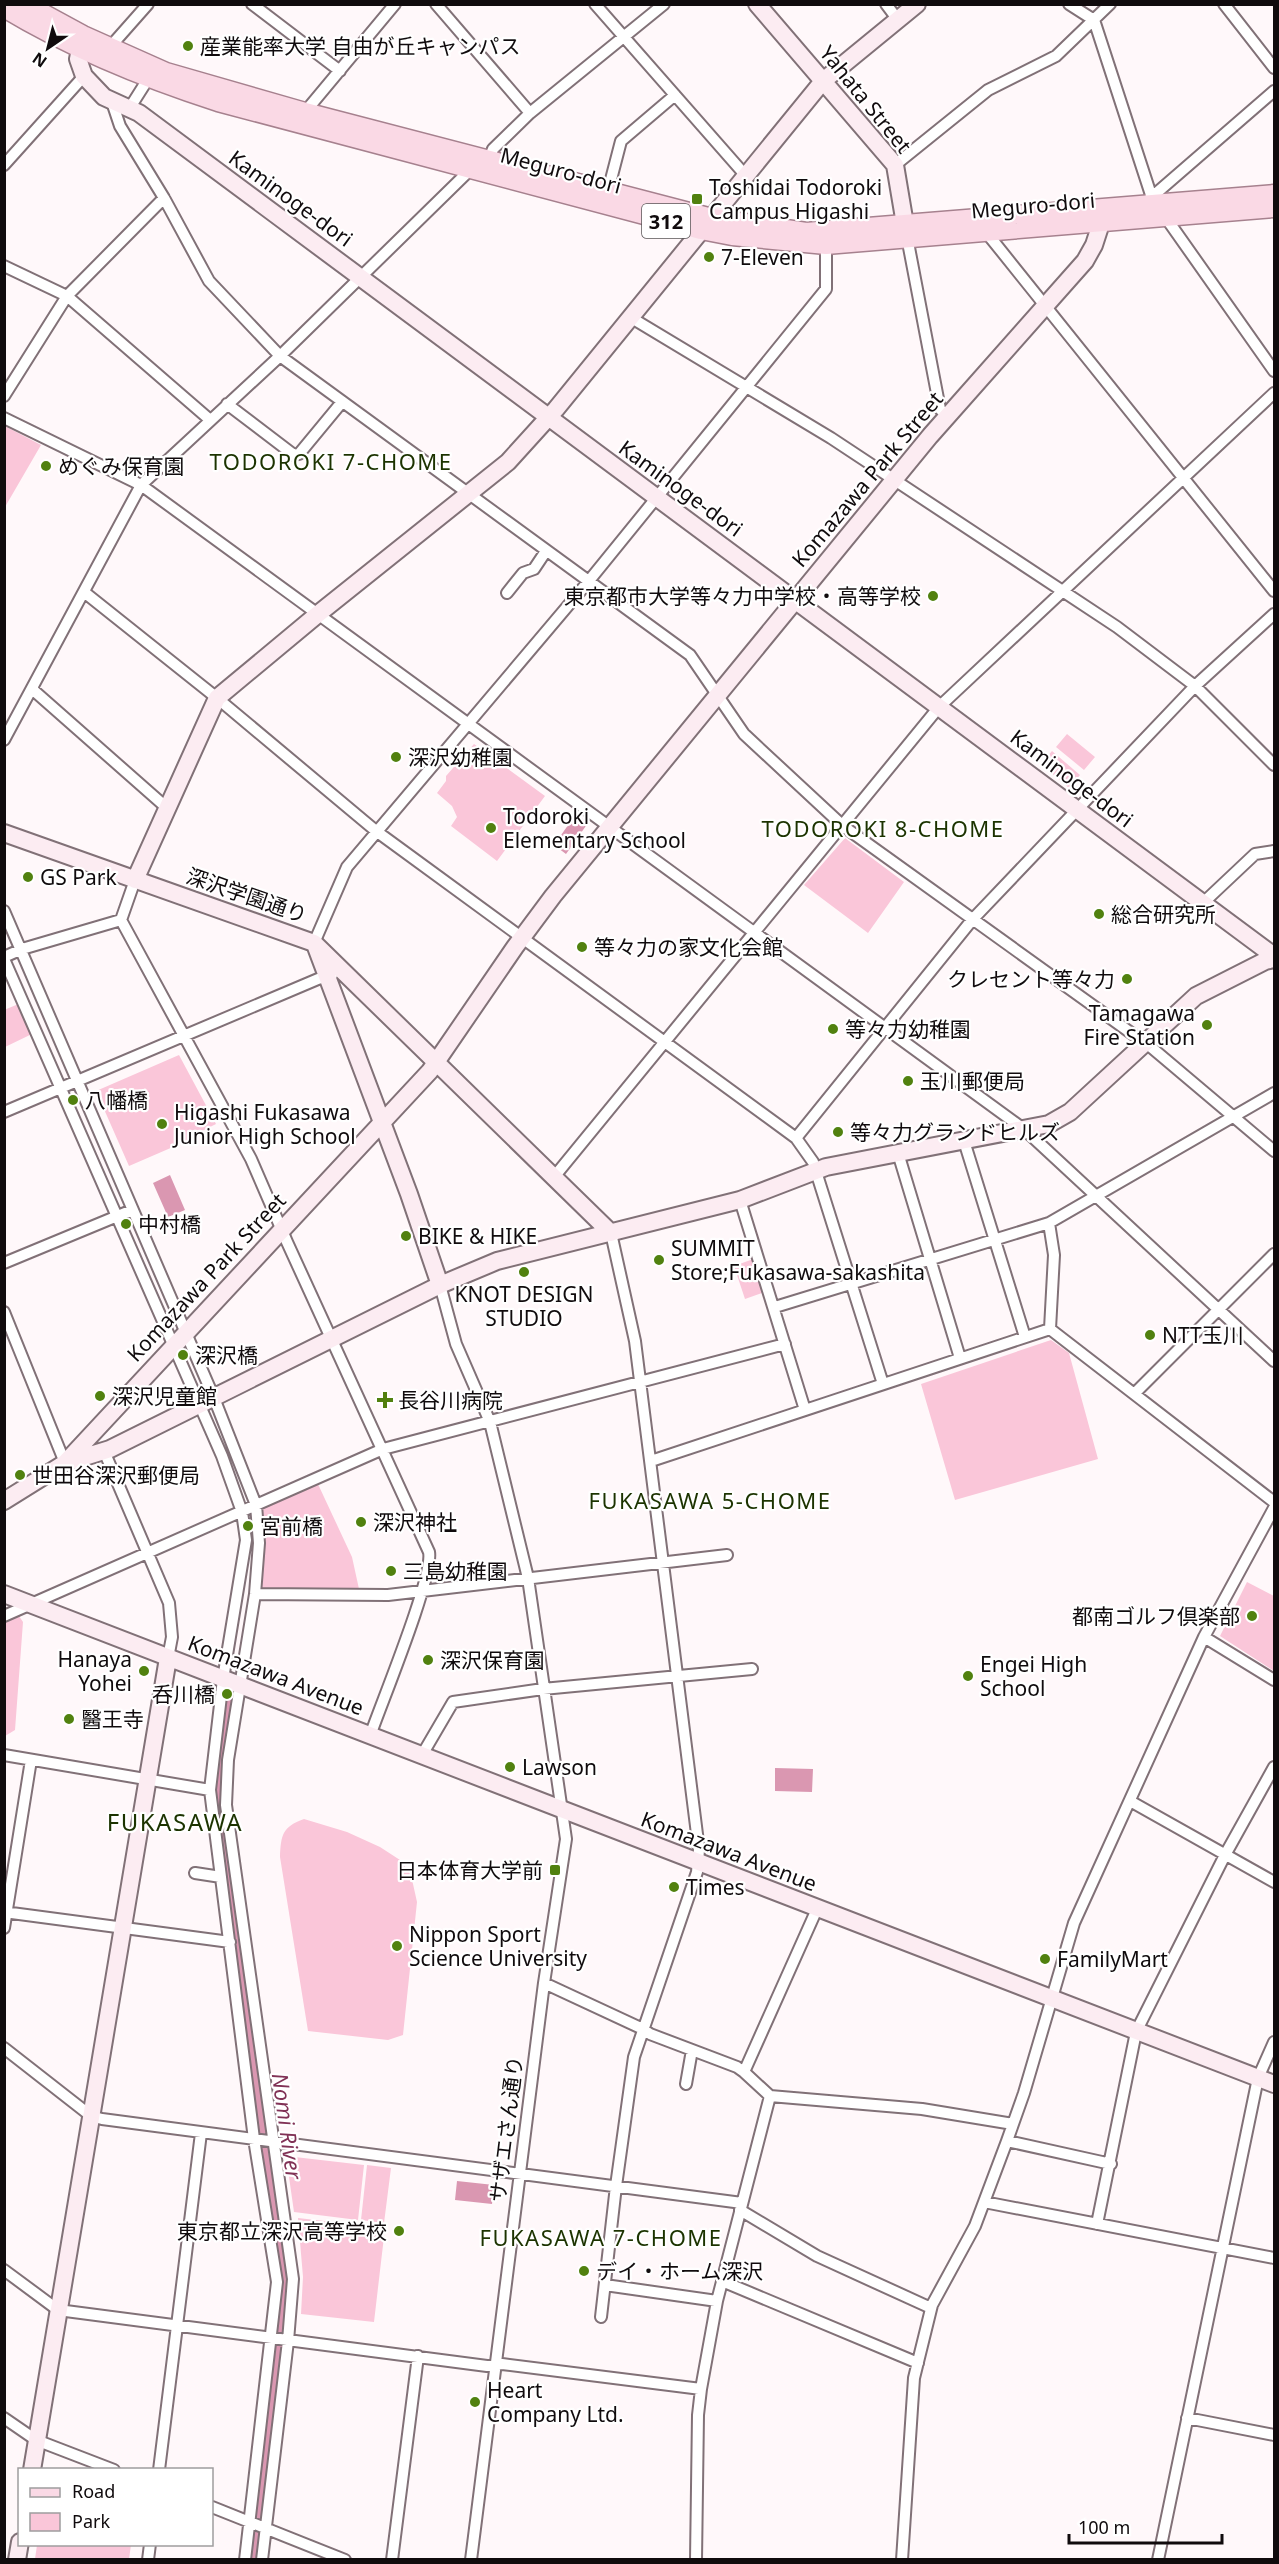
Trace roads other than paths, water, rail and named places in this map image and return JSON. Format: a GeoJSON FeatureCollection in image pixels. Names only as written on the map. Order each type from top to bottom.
{"type":"FeatureCollection","features":[{"type":"Feature","properties":{"kind":"main road","name":"Meguro-dori"},"geometry":{"type":"LineString","coordinates":[[26,4],[81,42],[148,79],[218,102],[470,170],[707,224],[806,232],[907,230],[986,232],[1155,206],[1275,194]]}},
{"type":"Feature","properties":{"kind":"main road","name":"Meguro-dori"},"geometry":{"type":"LineString","coordinates":[[4,8],[45,33],[110,47],[166,72],[305,112],[608,191],[707,224],[732,236],[826,245],[907,230],[1104,215],[1126,219],[1155,206],[1275,208]]}},
{"type":"Feature","properties":{"kind":"street"},"geometry":{"type":"LineString","coordinates":[[110,47],[148,4]]}},
{"type":"Feature","properties":{"kind":"street"},"geometry":{"type":"LineString","coordinates":[[252,4],[340,71]]}},
{"type":"Feature","properties":{"kind":"street"},"geometry":{"type":"LineString","coordinates":[[305,112],[395,4]]}},
{"type":"Feature","properties":{"kind":"street"},"geometry":{"type":"LineString","coordinates":[[436,4],[530,113]]}},
{"type":"Feature","properties":{"kind":"street"},"geometry":{"type":"LineString","coordinates":[[595,4],[746,176]]}},
{"type":"Feature","properties":{"kind":"street"},"geometry":{"type":"LineString","coordinates":[[489,160],[493,149],[530,113],[664,4]]}},
{"type":"Feature","properties":{"kind":"street","name":"Yahata Street"},"geometry":{"type":"LineString","coordinates":[[757,4],[895,165],[907,230]]}},
{"type":"Feature","properties":{"kind":"street"},"geometry":{"type":"LineString","coordinates":[[886,4],[898,20]]}},
{"type":"Feature","properties":{"kind":"street"},"geometry":{"type":"LineString","coordinates":[[370,1736],[422,1590],[431,1560],[429,1552],[252,1159],[121,920],[135,880],[217,698],[508,462],[548,418],[823,81],[917,4]]}},
{"type":"Feature","properties":{"kind":"street"},"geometry":{"type":"LineString","coordinates":[[1069,4],[1094,20],[1155,206],[1275,371]]}},
{"type":"Feature","properties":{"kind":"street"},"geometry":{"type":"LineString","coordinates":[[895,165],[988,90],[1056,56],[1110,4]]}},
{"type":"Feature","properties":{"kind":"street"},"geometry":{"type":"LineString","coordinates":[[1224,4],[1275,68]]}},
{"type":"Feature","properties":{"kind":"street"},"geometry":{"type":"LineString","coordinates":[[4,165],[84,76],[78,59],[81,42]]}},
{"type":"Feature","properties":{"kind":"street","name":"Kaminoge-dori"},"geometry":{"type":"LineString","coordinates":[[84,76],[96,91],[112,102],[139,113],[1275,957]]}},
{"type":"Feature","properties":{"kind":"street"},"geometry":{"type":"LineString","coordinates":[[129,109],[148,79]]}},
{"type":"Feature","properties":{"kind":"street"},"geometry":{"type":"LineString","coordinates":[[1126,219],[1155,206],[1275,91]]}},
{"type":"Feature","properties":{"kind":"street"},"geometry":{"type":"LineString","coordinates":[[608,191],[621,141],[675,96]]}},
{"type":"Feature","properties":{"kind":"street"},"geometry":{"type":"LineString","coordinates":[[112,102],[120,126],[164,198],[209,281],[280,356],[690,655],[744,734],[843,826],[1145,1043],[1275,1151]]}},
{"type":"Feature","properties":{"kind":"street"},"geometry":{"type":"LineString","coordinates":[[4,740],[141,484],[280,356],[470,170]]}},
{"type":"Feature","properties":{"kind":"street"},"geometry":{"type":"LineString","coordinates":[[4,396],[67,296],[164,198]]}},
{"type":"Feature","properties":{"kind":"street","name":"Komazawa Park Street"},"geometry":{"type":"LineString","coordinates":[[65,1463],[436,1062],[522,938],[610,826],[894,479],[1088,256],[1104,215]]}},
{"type":"Feature","properties":{"kind":"street"},"geometry":{"type":"LineString","coordinates":[[907,230],[940,409],[947,416]]}},
{"type":"Feature","properties":{"kind":"street"},"geometry":{"type":"LineString","coordinates":[[986,232],[1275,591]]}},
{"type":"Feature","properties":{"kind":"street"},"geometry":{"type":"LineString","coordinates":[[440,1285],[409,1194],[314,943],[347,867],[588,582],[826,289],[826,245]]}},
{"type":"Feature","properties":{"kind":"street"},"geometry":{"type":"LineString","coordinates":[[4,266],[67,296],[209,419]]}},
{"type":"Feature","properties":{"kind":"street"},"geometry":{"type":"LineString","coordinates":[[630,317],[831,438],[1117,627],[1196,686],[1275,765]]}},
{"type":"Feature","properties":{"kind":"street"},"geometry":{"type":"LineString","coordinates":[[554,1178],[939,707],[1275,393]]}},
{"type":"Feature","properties":{"kind":"street"},"geometry":{"type":"LineString","coordinates":[[227,404],[294,455],[299,454],[342,402]]}},
{"type":"Feature","properties":{"kind":"street"},"geometry":{"type":"LineString","coordinates":[[4,418],[141,484],[1025,1130],[1275,1361]]}},
{"type":"Feature","properties":{"kind":"street"},"geometry":{"type":"LineString","coordinates":[[507,593],[523,573],[534,569],[546,551]]}},
{"type":"Feature","properties":{"kind":"street"},"geometry":{"type":"LineString","coordinates":[[84,592],[217,698],[376,831],[796,1138],[816,1170],[883,1384]]}},
{"type":"Feature","properties":{"kind":"street"},"geometry":{"type":"LineString","coordinates":[[796,1138],[972,920],[1196,686],[1275,614]]}},
{"type":"Feature","properties":{"kind":"street"},"geometry":{"type":"LineString","coordinates":[[32,689],[167,808]]}},
{"type":"Feature","properties":{"kind":"street","name":"深沢学園通り"},"geometry":{"type":"LineString","coordinates":[[4,833],[314,943],[612,1233]]}},
{"type":"Feature","properties":{"kind":"street"},"geometry":{"type":"LineString","coordinates":[[1203,903],[1255,854],[1275,851]]}},
{"type":"Feature","properties":{"kind":"street"},"geometry":{"type":"LineString","coordinates":[[4,911],[132,1210],[178,1339],[206,1401],[242,1512],[246,1540],[231,1682],[226,1805],[293,2279],[279,2340],[257,2525],[245,2559]]}},
{"type":"Feature","properties":{"kind":"street"},"geometry":{"type":"LineString","coordinates":[[121,920],[22,949],[4,958],[117,1216],[256,1505],[259,1543],[255,1594],[231,1682],[210,1790],[277,2282],[279,2340],[257,2525],[262,2559]]}},
{"type":"Feature","properties":{"kind":"street"},"geometry":{"type":"LineString","coordinates":[[4,1501],[65,1463],[104,1451],[332,1341],[440,1285],[497,1261],[740,1200],[816,1170],[1049,1124],[1065,1116],[1202,992],[1275,957]]}},
{"type":"Feature","properties":{"kind":"street"},"geometry":{"type":"LineString","coordinates":[[4,1112],[326,976],[345,973]]}},
{"type":"Feature","properties":{"kind":"street"},"geometry":{"type":"LineString","coordinates":[[775,1307],[1049,1223],[1275,1093]]}},
{"type":"Feature","properties":{"kind":"street"},"geometry":{"type":"LineString","coordinates":[[964,1141],[1025,1337]]}},
{"type":"Feature","properties":{"kind":"street"},"geometry":{"type":"LineString","coordinates":[[898,1153],[960,1358]]}},
{"type":"Feature","properties":{"kind":"street"},"geometry":{"type":"LineString","coordinates":[[740,1200],[805,1410]]}},
{"type":"Feature","properties":{"kind":"street"},"geometry":{"type":"LineString","coordinates":[[4,1263],[132,1210]]}},
{"type":"Feature","properties":{"kind":"street"},"geometry":{"type":"LineString","coordinates":[[1049,1223],[1054,1255],[1050,1329]]}},
{"type":"Feature","properties":{"kind":"street"},"geometry":{"type":"LineString","coordinates":[[601,2317],[634,2057],[699,1862],[641,1382],[635,1341],[612,1233]]}},
{"type":"Feature","properties":{"kind":"street"},"geometry":{"type":"LineString","coordinates":[[1135,1393],[1275,1254]]}},
{"type":"Feature","properties":{"kind":"street","name":"サザエさん通り"},"geometry":{"type":"LineString","coordinates":[[440,1285],[456,1344],[490,1422],[528,1578],[566,1839],[544,1983],[471,2559]]}},
{"type":"Feature","properties":{"kind":"street"},"geometry":{"type":"LineString","coordinates":[[4,1312],[65,1463]]}},
{"type":"Feature","properties":{"kind":"street"},"geometry":{"type":"LineString","coordinates":[[651,1461],[1050,1329]]}},
{"type":"Feature","properties":{"kind":"street"},"geometry":{"type":"LineString","coordinates":[[1050,1329],[1275,1502]]}},
{"type":"Feature","properties":{"kind":"street"},"geometry":{"type":"LineString","coordinates":[[4,1616],[383,1449],[785,1344]]}},
{"type":"Feature","properties":{"kind":"street"},"geometry":{"type":"LineString","coordinates":[[32,2468],[172,1637],[169,1603],[104,1451]]}},
{"type":"Feature","properties":{"kind":"street"},"geometry":{"type":"LineString","coordinates":[[902,2559],[914,2378],[931,2308],[975,2226],[1007,2141],[1024,2093],[1074,1923],[1204,1637],[1275,1508]]}},
{"type":"Feature","properties":{"kind":"street"},"geometry":{"type":"LineString","coordinates":[[255,1594],[388,1595],[727,1555]]}},
{"type":"Feature","properties":{"kind":"street","name":"Komazawa Avenue"},"geometry":{"type":"LineString","coordinates":[[4,1594],[561,1811],[1275,2084]]}},
{"type":"Feature","properties":{"kind":"street"},"geometry":{"type":"LineString","coordinates":[[1204,1637],[1275,1680]]}},
{"type":"Feature","properties":{"kind":"street"},"geometry":{"type":"LineString","coordinates":[[422,1755],[453,1702],[543,1689],[752,1669]]}},
{"type":"Feature","properties":{"kind":"street"},"geometry":{"type":"LineString","coordinates":[[4,1755],[210,1790]]}},
{"type":"Feature","properties":{"kind":"street"},"geometry":{"type":"LineString","coordinates":[[4,1928],[31,1760]]}},
{"type":"Feature","properties":{"kind":"street"},"geometry":{"type":"LineString","coordinates":[[1097,2224],[1136,2032],[1225,1855],[1275,1767]]}},
{"type":"Feature","properties":{"kind":"street"},"geometry":{"type":"LineString","coordinates":[[1130,1801],[1275,1882]]}},
{"type":"Feature","properties":{"kind":"street"},"geometry":{"type":"LineString","coordinates":[[195,1873],[221,1877]]}},
{"type":"Feature","properties":{"kind":"street"},"geometry":{"type":"LineString","coordinates":[[744,2072],[817,1909]]}},
{"type":"Feature","properties":{"kind":"street"},"geometry":{"type":"LineString","coordinates":[[6,1912],[230,1942]]}},
{"type":"Feature","properties":{"kind":"street"},"geometry":{"type":"LineString","coordinates":[[544,1983],[650,2034],[737,2067],[770,2096],[922,2109],[1013,2124]]}},
{"type":"Feature","properties":{"kind":"street"},"geometry":{"type":"LineString","coordinates":[[1158,2559],[1258,2078],[1275,2042]]}},
{"type":"Feature","properties":{"kind":"street"},"geometry":{"type":"LineString","coordinates":[[4,2048],[91,2116],[201,2133],[616,2186],[741,2206],[818,2256],[931,2308]]}},
{"type":"Feature","properties":{"kind":"street"},"geometry":{"type":"LineString","coordinates":[[686,2084],[692,2050]]}},
{"type":"Feature","properties":{"kind":"street"},"geometry":{"type":"LineString","coordinates":[[696,2559],[701,2389],[717,2301],[770,2096]]}},
{"type":"Feature","properties":{"kind":"street"},"geometry":{"type":"LineString","coordinates":[[159,2468],[201,2133]]}},
{"type":"Feature","properties":{"kind":"street"},"geometry":{"type":"LineString","coordinates":[[1007,2141],[1111,2164]]}},
{"type":"Feature","properties":{"kind":"street"},"geometry":{"type":"LineString","coordinates":[[984,2202],[1275,2258]]}},
{"type":"Feature","properties":{"kind":"street"},"geometry":{"type":"LineString","coordinates":[[4,2270],[58,2310],[488,2366],[701,2389]]}},
{"type":"Feature","properties":{"kind":"street"},"geometry":{"type":"LineString","coordinates":[[722,2281],[918,2363]]}},
{"type":"Feature","properties":{"kind":"street"},"geometry":{"type":"LineString","coordinates":[[605,2285],[717,2301]]}},
{"type":"Feature","properties":{"kind":"street"},"geometry":{"type":"LineString","coordinates":[[392,2559],[418,2356]]}},
{"type":"Feature","properties":{"kind":"street"},"geometry":{"type":"LineString","coordinates":[[4,2418],[36,2440],[111,2468]]}},
{"type":"Feature","properties":{"kind":"street"},"geometry":{"type":"LineString","coordinates":[[1187,2418],[1275,2435]]}},
{"type":"Feature","properties":{"kind":"street"},"geometry":{"type":"LineString","coordinates":[[213,2507],[345,2559]]}},
{"type":"Feature","properties":{"kind":"waterway","name":"Nomi River"},"geometry":{"type":"LineString","coordinates":[[228,1700],[220,1754],[219,1801],[225,1864],[284,2278],[251,2560]]}},
{"type":"Feature","properties":{"kind":"place","name":"産業能率大学 自由が丘キャンパス"},"geometry":{"type":"Point","coordinates":[188,46]}},
{"type":"Feature","properties":{"kind":"place","name":"Toshidai Todoroki Campus Higashi"},"geometry":{"type":"Point","coordinates":[697,199]}},
{"type":"Feature","properties":{"kind":"place","name":"7-Eleven"},"geometry":{"type":"Point","coordinates":[709,257]}},
{"type":"Feature","properties":{"kind":"place","name":"めぐみ保育園"},"geometry":{"type":"Point","coordinates":[46,466]}},
{"type":"Feature","properties":{"kind":"place","name":"東京都市大学等々力中学校・高等学校"},"geometry":{"type":"Point","coordinates":[933,596]}},
{"type":"Feature","properties":{"kind":"place","name":"深沢幼稚園"},"geometry":{"type":"Point","coordinates":[396,757]}},
{"type":"Feature","properties":{"kind":"place","name":"Todoroki Elementary School"},"geometry":{"type":"Point","coordinates":[491,828]}},
{"type":"Feature","properties":{"kind":"place","name":"GS Park"},"geometry":{"type":"Point","coordinates":[28,877]}},
{"type":"Feature","properties":{"kind":"place","name":"総合研究所"},"geometry":{"type":"Point","coordinates":[1099,914]}},
{"type":"Feature","properties":{"kind":"place","name":"等々力の家文化会館"},"geometry":{"type":"Point","coordinates":[582,947]}},
{"type":"Feature","properties":{"kind":"place","name":"クレセント等々力"},"geometry":{"type":"Point","coordinates":[1127,979]}},
{"type":"Feature","properties":{"kind":"place","name":"Tamagawa Fire Station"},"geometry":{"type":"Point","coordinates":[1207,1025]}},
{"type":"Feature","properties":{"kind":"place","name":"等々力幼稚園"},"geometry":{"type":"Point","coordinates":[833,1029]}},
{"type":"Feature","properties":{"kind":"place","name":"玉川郵便局"},"geometry":{"type":"Point","coordinates":[908,1081]}},
{"type":"Feature","properties":{"kind":"place","name":"八幡橋"},"geometry":{"type":"Point","coordinates":[73,1100]}},
{"type":"Feature","properties":{"kind":"place","name":"Higashi Fukasawa Junior High School"},"geometry":{"type":"Point","coordinates":[162,1124]}},
{"type":"Feature","properties":{"kind":"place","name":"等々力グランドヒルズ"},"geometry":{"type":"Point","coordinates":[838,1132]}},
{"type":"Feature","properties":{"kind":"place","name":"中村橋"},"geometry":{"type":"Point","coordinates":[126,1224]}},
{"type":"Feature","properties":{"kind":"place","name":"BIKE & HIKE"},"geometry":{"type":"Point","coordinates":[406,1236]}},
{"type":"Feature","properties":{"kind":"place","name":"SUMMIT Store;Fukasawa-sakashita"},"geometry":{"type":"Point","coordinates":[659,1260]}},
{"type":"Feature","properties":{"kind":"place","name":"KNOT DESIGN STUDIO"},"geometry":{"type":"Point","coordinates":[524,1272]}},
{"type":"Feature","properties":{"kind":"place","name":"NTT玉川"},"geometry":{"type":"Point","coordinates":[1150,1335]}},
{"type":"Feature","properties":{"kind":"place","name":"深沢橋"},"geometry":{"type":"Point","coordinates":[183,1355]}},
{"type":"Feature","properties":{"kind":"place","name":"深沢児童館"},"geometry":{"type":"Point","coordinates":[100,1396]}},
{"type":"Feature","properties":{"kind":"place","name":"長谷川病院"},"geometry":{"type":"Point","coordinates":[385,1400]}},
{"type":"Feature","properties":{"kind":"place","name":"世田谷深沢郵便局"},"geometry":{"type":"Point","coordinates":[20,1475]}},
{"type":"Feature","properties":{"kind":"place","name":"深沢神社"},"geometry":{"type":"Point","coordinates":[361,1522]}},
{"type":"Feature","properties":{"kind":"place","name":"宮前橋"},"geometry":{"type":"Point","coordinates":[248,1526]}},
{"type":"Feature","properties":{"kind":"place","name":"三島幼稚園"},"geometry":{"type":"Point","coordinates":[391,1571]}},
{"type":"Feature","properties":{"kind":"place","name":"都南ゴルフ倶楽部"},"geometry":{"type":"Point","coordinates":[1252,1616]}},
{"type":"Feature","properties":{"kind":"place","name":"深沢保育園"},"geometry":{"type":"Point","coordinates":[428,1660]}},
{"type":"Feature","properties":{"kind":"place","name":"Hanaya Yohei"},"geometry":{"type":"Point","coordinates":[144,1671]}},
{"type":"Feature","properties":{"kind":"place","name":"Engei High School"},"geometry":{"type":"Point","coordinates":[968,1676]}},
{"type":"Feature","properties":{"kind":"place","name":"呑川橋"},"geometry":{"type":"Point","coordinates":[227,1694]}},
{"type":"Feature","properties":{"kind":"place","name":"醫王寺"},"geometry":{"type":"Point","coordinates":[69,1719]}},
{"type":"Feature","properties":{"kind":"place","name":"Lawson"},"geometry":{"type":"Point","coordinates":[510,1767]}},
{"type":"Feature","properties":{"kind":"place","name":"日本体育大学前"},"geometry":{"type":"Point","coordinates":[555,1870]}},
{"type":"Feature","properties":{"kind":"place","name":"Times"},"geometry":{"type":"Point","coordinates":[674,1887]}},
{"type":"Feature","properties":{"kind":"place","name":"Nippon Sport Science University"},"geometry":{"type":"Point","coordinates":[397,1946]}},
{"type":"Feature","properties":{"kind":"place","name":"FamilyMart"},"geometry":{"type":"Point","coordinates":[1045,1959]}},
{"type":"Feature","properties":{"kind":"place","name":"東京都立深沢高等学校"},"geometry":{"type":"Point","coordinates":[399,2231]}},
{"type":"Feature","properties":{"kind":"place","name":"デイ・ホーム深沢"},"geometry":{"type":"Point","coordinates":[584,2271]}},
{"type":"Feature","properties":{"kind":"place","name":"Heart Company Ltd."},"geometry":{"type":"Point","coordinates":[475,2402]}},
{"type":"Feature","properties":{"kind":"district","name":"TODOROKI 7-CHOME"},"geometry":{"type":"Point","coordinates":[331,461]}},
{"type":"Feature","properties":{"kind":"district","name":"TODOROKI 8-CHOME"},"geometry":{"type":"Point","coordinates":[883,828]}},
{"type":"Feature","properties":{"kind":"district","name":"FUKASAWA 5-CHOME"},"geometry":{"type":"Point","coordinates":[710,1500]}},
{"type":"Feature","properties":{"kind":"district","name":"FUKASAWA"},"geometry":{"type":"Point","coordinates":[175,1821]}},
{"type":"Feature","properties":{"kind":"district","name":"FUKASAWA 7-CHOME"},"geometry":{"type":"Point","coordinates":[601,2237]}}]}
